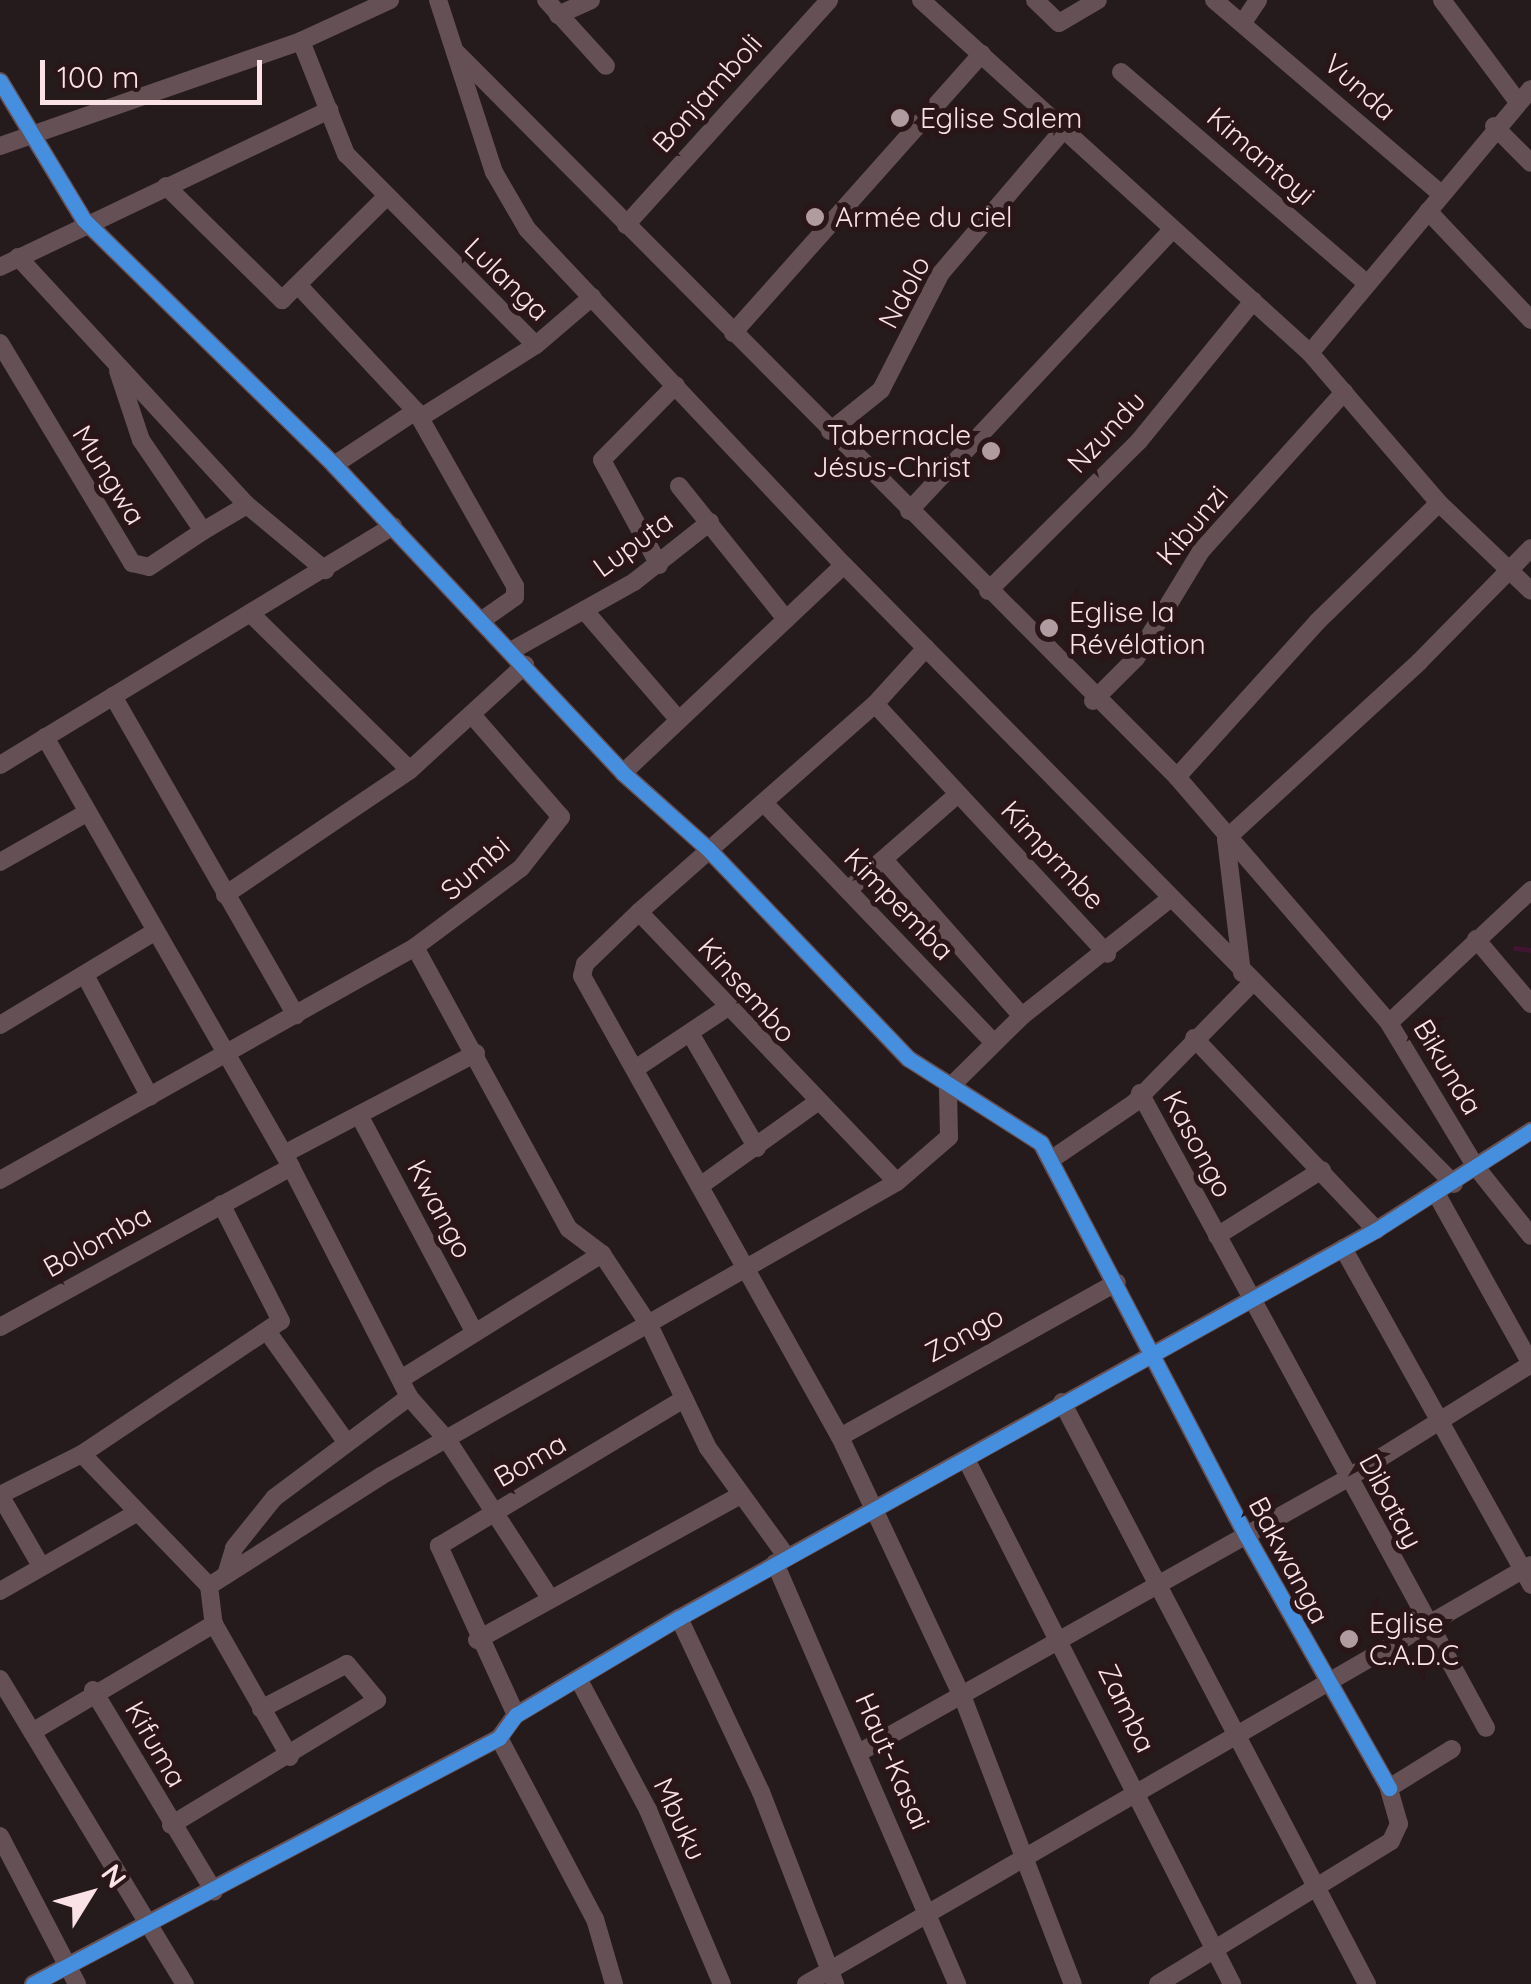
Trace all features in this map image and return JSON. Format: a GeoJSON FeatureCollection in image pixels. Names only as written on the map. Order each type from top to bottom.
{"type":"FeatureCollection","features":[{"type":"Feature","properties":{"kind":"street"},"geometry":{"type":"LineString","coordinates":[[0,146],[26,130],[302,41],[390,0]]}},
{"type":"Feature","properties":{"kind":"street"},"geometry":{"type":"LineString","coordinates":[[438,0],[508,203],[844,566],[1454,1184]]}},
{"type":"Feature","properties":{"kind":"street"},"geometry":{"type":"LineString","coordinates":[[552,8],[592,0]]}},
{"type":"Feature","properties":{"kind":"street","name":"Bonjamboli"},"geometry":{"type":"LineString","coordinates":[[626,224],[829,0]]}},
{"type":"Feature","properties":{"kind":"street"},"geometry":{"type":"LineString","coordinates":[[921,0],[1310,354],[1439,503],[1531,591]]}},
{"type":"Feature","properties":{"kind":"street"},"geometry":{"type":"LineString","coordinates":[[1035,0],[1059,23],[1098,0]]}},
{"type":"Feature","properties":{"kind":"street","name":"Vunda"},"geometry":{"type":"LineString","coordinates":[[1214,0],[1244,21],[1440,193]]}},
{"type":"Feature","properties":{"kind":"street"},"geometry":{"type":"LineString","coordinates":[[1244,21],[1258,0]]}},
{"type":"Feature","properties":{"kind":"street"},"geometry":{"type":"LineString","coordinates":[[1310,354],[1365,282],[1524,95],[1442,0]]}},
{"type":"Feature","properties":{"kind":"street"},"geometry":{"type":"LineString","coordinates":[[552,8],[606,66]]}},
{"type":"Feature","properties":{"kind":"street","name":"Lulanga"},"geometry":{"type":"LineString","coordinates":[[302,41],[346,154],[536,345],[334,465]]}},
{"type":"Feature","properties":{"kind":"street","name":"Bikunda"},"geometry":{"type":"LineString","coordinates":[[457,53],[1093,700],[1177,778],[1389,1023],[1476,1167],[1531,1236]]}},
{"type":"Feature","properties":{"kind":"street"},"geometry":{"type":"LineString","coordinates":[[733,332],[982,54]]}},
{"type":"Feature","properties":{"kind":"street","name":"Kimantoyi"},"geometry":{"type":"LineString","coordinates":[[1121,72],[1365,282]]}},
{"type":"Feature","properties":{"kind":"street"},"geometry":{"type":"LineString","coordinates":[[0,81],[26,130],[84,220],[334,465],[525,664],[622,773],[709,850],[908,1059],[948,1089],[1023,1130],[1052,1159],[1140,1093]]}},
{"type":"Feature","properties":{"kind":"street"},"geometry":{"type":"LineString","coordinates":[[0,267],[84,220],[328,110]]}},
{"type":"Feature","properties":{"kind":"street"},"geometry":{"type":"LineString","coordinates":[[1494,126],[1531,164]]}},
{"type":"Feature","properties":{"kind":"street","name":"Ndolo"},"geometry":{"type":"LineString","coordinates":[[830,431],[880,390],[941,274],[1064,129]]}},
{"type":"Feature","properties":{"kind":"street"},"geometry":{"type":"LineString","coordinates":[[166,186],[278,299],[298,285],[386,198]]}},
{"type":"Feature","properties":{"kind":"street"},"geometry":{"type":"LineString","coordinates":[[1428,211],[1531,320]]}},
{"type":"Feature","properties":{"kind":"street"},"geometry":{"type":"LineString","coordinates":[[909,510],[1173,228]]}},
{"type":"Feature","properties":{"kind":"street","name":"Mungwa"},"geometry":{"type":"LineString","coordinates":[[18,257],[118,370],[247,504],[325,570]]}},
{"type":"Feature","properties":{"kind":"street"},"geometry":{"type":"LineString","coordinates":[[298,285],[418,415],[515,586],[515,597],[482,621]]}},
{"type":"Feature","properties":{"kind":"street"},"geometry":{"type":"LineString","coordinates":[[536,345],[592,297]]}},
{"type":"Feature","properties":{"kind":"street","name":"Nzundu"},"geometry":{"type":"LineString","coordinates":[[988,591],[1139,442],[1253,300]]}},
{"type":"Feature","properties":{"kind":"street","name":"Mungwa"},"geometry":{"type":"LineString","coordinates":[[0,344],[132,563],[149,567],[247,504]]}},
{"type":"Feature","properties":{"kind":"street","name":"Mungwa"},"geometry":{"type":"LineString","coordinates":[[118,370],[141,440],[203,531]]}},
{"type":"Feature","properties":{"kind":"street"},"geometry":{"type":"LineString","coordinates":[[659,565],[602,460],[676,385]]}},
{"type":"Feature","properties":{"kind":"street","name":"Kibunzi"},"geometry":{"type":"LineString","coordinates":[[1093,700],[1136,658],[1201,551],[1344,392]]}},
{"type":"Feature","properties":{"kind":"street"},"geometry":{"type":"LineString","coordinates":[[680,486],[710,522]]}},
{"type":"Feature","properties":{"kind":"street"},"geometry":{"type":"LineString","coordinates":[[1177,778],[1317,622],[1439,503]]}},
{"type":"Feature","properties":{"kind":"street","name":"Luputa"},"geometry":{"type":"LineString","coordinates":[[511,650],[659,565],[710,522],[786,619]]}},
{"type":"Feature","properties":{"kind":"street"},"geometry":{"type":"LineString","coordinates":[[0,765],[393,526]]}},
{"type":"Feature","properties":{"kind":"street"},"geometry":{"type":"LineString","coordinates":[[1247,978],[1226,838],[1419,662],[1531,548]]}},
{"type":"Feature","properties":{"kind":"street"},"geometry":{"type":"LineString","coordinates":[[622,773],[844,566]]}},
{"type":"Feature","properties":{"kind":"street","name":"Luputa"},"geometry":{"type":"LineString","coordinates":[[584,610],[679,720]]}},
{"type":"Feature","properties":{"kind":"street"},"geometry":{"type":"LineString","coordinates":[[250,613],[410,770]]}},
{"type":"Feature","properties":{"kind":"street"},"geometry":{"type":"LineString","coordinates":[[926,648],[875,704],[585,964],[587,988],[840,1436],[963,1698],[1073,1984]]}},
{"type":"Feature","properties":{"kind":"street"},"geometry":{"type":"LineString","coordinates":[[224,895],[410,770],[525,664]]}},
{"type":"Feature","properties":{"kind":"street"},"geometry":{"type":"LineString","coordinates":[[113,696],[296,1015]]}},
{"type":"Feature","properties":{"kind":"street","name":"Kimprmbe"},"geometry":{"type":"LineString","coordinates":[[875,704],[1107,954]]}},
{"type":"Feature","properties":{"kind":"street","name":"Sumbi"},"geometry":{"type":"LineString","coordinates":[[0,1180],[229,1056],[415,947],[494,894],[561,817],[473,716]]}},
{"type":"Feature","properties":{"kind":"street"},"geometry":{"type":"LineString","coordinates":[[45,737],[288,1161],[409,1398],[448,1441],[491,1514],[439,1548],[477,1640],[516,1716]]}},
{"type":"Feature","properties":{"kind":"street"},"geometry":{"type":"LineString","coordinates":[[848,890],[886,862],[958,794]]}},
{"type":"Feature","properties":{"kind":"street","name":"Kimpemba"},"geometry":{"type":"LineString","coordinates":[[764,804],[994,1043]]}},
{"type":"Feature","properties":{"kind":"street"},"geometry":{"type":"LineString","coordinates":[[0,862],[88,812]]}},
{"type":"Feature","properties":{"kind":"street","name":"Kimpemba"},"geometry":{"type":"LineString","coordinates":[[886,862],[1022,1016]]}},
{"type":"Feature","properties":{"kind":"street"},"geometry":{"type":"LineString","coordinates":[[1389,1023],[1531,890]]}},
{"type":"Feature","properties":{"kind":"street"},"geometry":{"type":"LineString","coordinates":[[208,1586],[448,1441],[648,1325],[749,1272],[897,1182],[949,1137],[948,1089],[1022,1016],[1107,954],[1171,898]]}},
{"type":"Feature","properties":{"kind":"street","name":"Kinsembo"},"geometry":{"type":"LineString","coordinates":[[640,912],[725,1009],[897,1182]]}},
{"type":"Feature","properties":{"kind":"street"},"geometry":{"type":"LineString","coordinates":[[0,1025],[156,932]]}},
{"type":"Feature","properties":{"kind":"street"},"geometry":{"type":"LineString","coordinates":[[1476,939],[1531,1004]]}},
{"type":"Feature","properties":{"kind":"street"},"geometry":{"type":"LineString","coordinates":[[415,947],[570,1229],[602,1254],[648,1325],[684,1399],[781,1560]]}},
{"type":"Feature","properties":{"kind":"street"},"geometry":{"type":"LineString","coordinates":[[84,975],[150,1097]]}},
{"type":"Feature","properties":{"kind":"street","name":"Kasongo"},"geometry":{"type":"LineString","coordinates":[[1246,1300],[1140,1093],[1247,978]]}},
{"type":"Feature","properties":{"kind":"street"},"geometry":{"type":"LineString","coordinates":[[636,1069],[725,1009]]}},
{"type":"Feature","properties":{"kind":"street"},"geometry":{"type":"LineString","coordinates":[[690,1032],[758,1148]]}},
{"type":"Feature","properties":{"kind":"street","name":"Kasongo"},"geometry":{"type":"LineString","coordinates":[[1194,1038],[1376,1230]]}},
{"type":"Feature","properties":{"kind":"street"},"geometry":{"type":"LineString","coordinates":[[288,1161],[359,1114],[476,1053]]}},
{"type":"Feature","properties":{"kind":"street"},"geometry":{"type":"LineString","coordinates":[[700,1186],[816,1103]]}},
{"type":"Feature","properties":{"kind":"street","name":"Kwango"},"geometry":{"type":"LineString","coordinates":[[359,1114],[473,1330]]}},
{"type":"Feature","properties":{"kind":"street"},"geometry":{"type":"LineString","coordinates":[[33,1984],[498,1738],[516,1716],[580,1682],[679,1618],[1376,1230],[1476,1167],[1528,1141]]}},
{"type":"Feature","properties":{"kind":"street","name":"Bakwanga"},"geometry":{"type":"LineString","coordinates":[[1052,1159],[1246,1535],[1389,1788]]}},
{"type":"Feature","properties":{"kind":"street","name":"Bolomba"},"geometry":{"type":"LineString","coordinates":[[0,1326],[221,1204],[288,1161]]}},
{"type":"Feature","properties":{"kind":"street","name":"Kasongo"},"geometry":{"type":"LineString","coordinates":[[1216,1236],[1322,1170]]}},
{"type":"Feature","properties":{"kind":"street"},"geometry":{"type":"LineString","coordinates":[[862,1751],[963,1698],[1348,1478],[1531,1364],[1436,1194]]}},
{"type":"Feature","properties":{"kind":"street"},"geometry":{"type":"LineString","coordinates":[[41,1566],[0,1495],[82,1454],[267,1331],[282,1315],[221,1204]]}},
{"type":"Feature","properties":{"kind":"street"},"geometry":{"type":"LineString","coordinates":[[806,1984],[832,1978],[1233,1739],[1427,1627],[1528,1574],[1343,1248]]}},
{"type":"Feature","properties":{"kind":"street"},"geometry":{"type":"LineString","coordinates":[[400,1380],[473,1330],[602,1254]]}},
{"type":"Feature","properties":{"kind":"street","name":"Zongo"},"geometry":{"type":"LineString","coordinates":[[840,1436],[1117,1282]]}},
{"type":"Feature","properties":{"kind":"street","name":"Dibatay"},"geometry":{"type":"LineString","coordinates":[[1246,1300],[1486,1728]]}},
{"type":"Feature","properties":{"kind":"street"},"geometry":{"type":"LineString","coordinates":[[267,1331],[344,1440]]}},
{"type":"Feature","properties":{"kind":"street"},"geometry":{"type":"LineString","coordinates":[[226,1575],[245,1530],[344,1440],[409,1398]]}},
{"type":"Feature","properties":{"kind":"street","name":"Boma"},"geometry":{"type":"LineString","coordinates":[[550,1598],[491,1514],[684,1399]]}},
{"type":"Feature","properties":{"kind":"street"},"geometry":{"type":"LineString","coordinates":[[1062,1402],[1160,1586],[1233,1739],[1367,1984]]}},
{"type":"Feature","properties":{"kind":"street"},"geometry":{"type":"LineString","coordinates":[[82,1454],[208,1586],[214,1624],[290,1757]]}},
{"type":"Feature","properties":{"kind":"street","name":"Zamba"},"geometry":{"type":"LineString","coordinates":[[966,1459],[1063,1640],[1212,1952],[1232,1984]]}},
{"type":"Feature","properties":{"kind":"street"},"geometry":{"type":"LineString","coordinates":[[477,1640],[739,1496]]}},
{"type":"Feature","properties":{"kind":"street"},"geometry":{"type":"LineString","coordinates":[[0,1591],[136,1513]]}},
{"type":"Feature","properties":{"kind":"street","name":"Haut-Kasai"},"geometry":{"type":"LineString","coordinates":[[781,1560],[957,1984]]}},
{"type":"Feature","properties":{"kind":"street"},"geometry":{"type":"LineString","coordinates":[[679,1618],[761,1792],[832,1978]]}},
{"type":"Feature","properties":{"kind":"street","name":"Kifuma"},"geometry":{"type":"LineString","coordinates":[[32,1732],[93,1690],[214,1624]]}},
{"type":"Feature","properties":{"kind":"street","name":"Kifuma"},"geometry":{"type":"LineString","coordinates":[[172,1825],[375,1706],[376,1697],[347,1664],[261,1709]]}},
{"type":"Feature","properties":{"kind":"street"},"geometry":{"type":"LineString","coordinates":[[0,1680],[185,1984]]}},
{"type":"Feature","properties":{"kind":"street","name":"Mbuku"},"geometry":{"type":"LineString","coordinates":[[580,1682],[648,1810],[722,1984]]}},
{"type":"Feature","properties":{"kind":"street","name":"Kifuma"},"geometry":{"type":"LineString","coordinates":[[93,1690],[214,1890]]}},
{"type":"Feature","properties":{"kind":"street"},"geometry":{"type":"LineString","coordinates":[[498,1738],[595,1919],[614,1984]]}},
{"type":"Feature","properties":{"kind":"street"},"geometry":{"type":"LineString","coordinates":[[1158,1984],[1392,1842],[1399,1824],[1389,1788],[1452,1749]]}},
{"type":"Feature","properties":{"kind":"street"},"geometry":{"type":"LineString","coordinates":[[0,1836],[76,1984]]}},
{"type":"Feature","properties":{"kind":"waterway"},"geometry":{"type":"LineString","coordinates":[[1515,948],[1531,950]]}},
{"type":"Feature","properties":{"kind":"cycle path"},"geometry":{"type":"LineString","coordinates":[[0,81],[84,220],[334,465],[623,773],[709,850],[909,1059],[1041,1143],[1246,1535],[1389,1788]]}},
{"type":"Feature","properties":{"kind":"cycle path"},"geometry":{"type":"LineString","coordinates":[[33,1984],[499,1738],[516,1715],[679,1618],[1376,1230],[1531,1131]]}},
{"type":"Feature","properties":{"kind":"place","name":"Eglise Salem"},"geometry":{"type":"Point","coordinates":[900,118]}},
{"type":"Feature","properties":{"kind":"place","name":"Armée du ciel"},"geometry":{"type":"Point","coordinates":[815,217]}},
{"type":"Feature","properties":{"kind":"place","name":"Tabernacle Jésus-Christ"},"geometry":{"type":"Point","coordinates":[991,451]}},
{"type":"Feature","properties":{"kind":"place","name":"Eglise la Révélation"},"geometry":{"type":"Point","coordinates":[1049,628]}},
{"type":"Feature","properties":{"kind":"place","name":"Eglise C.A.D.C"},"geometry":{"type":"Point","coordinates":[1349,1639]}}]}
